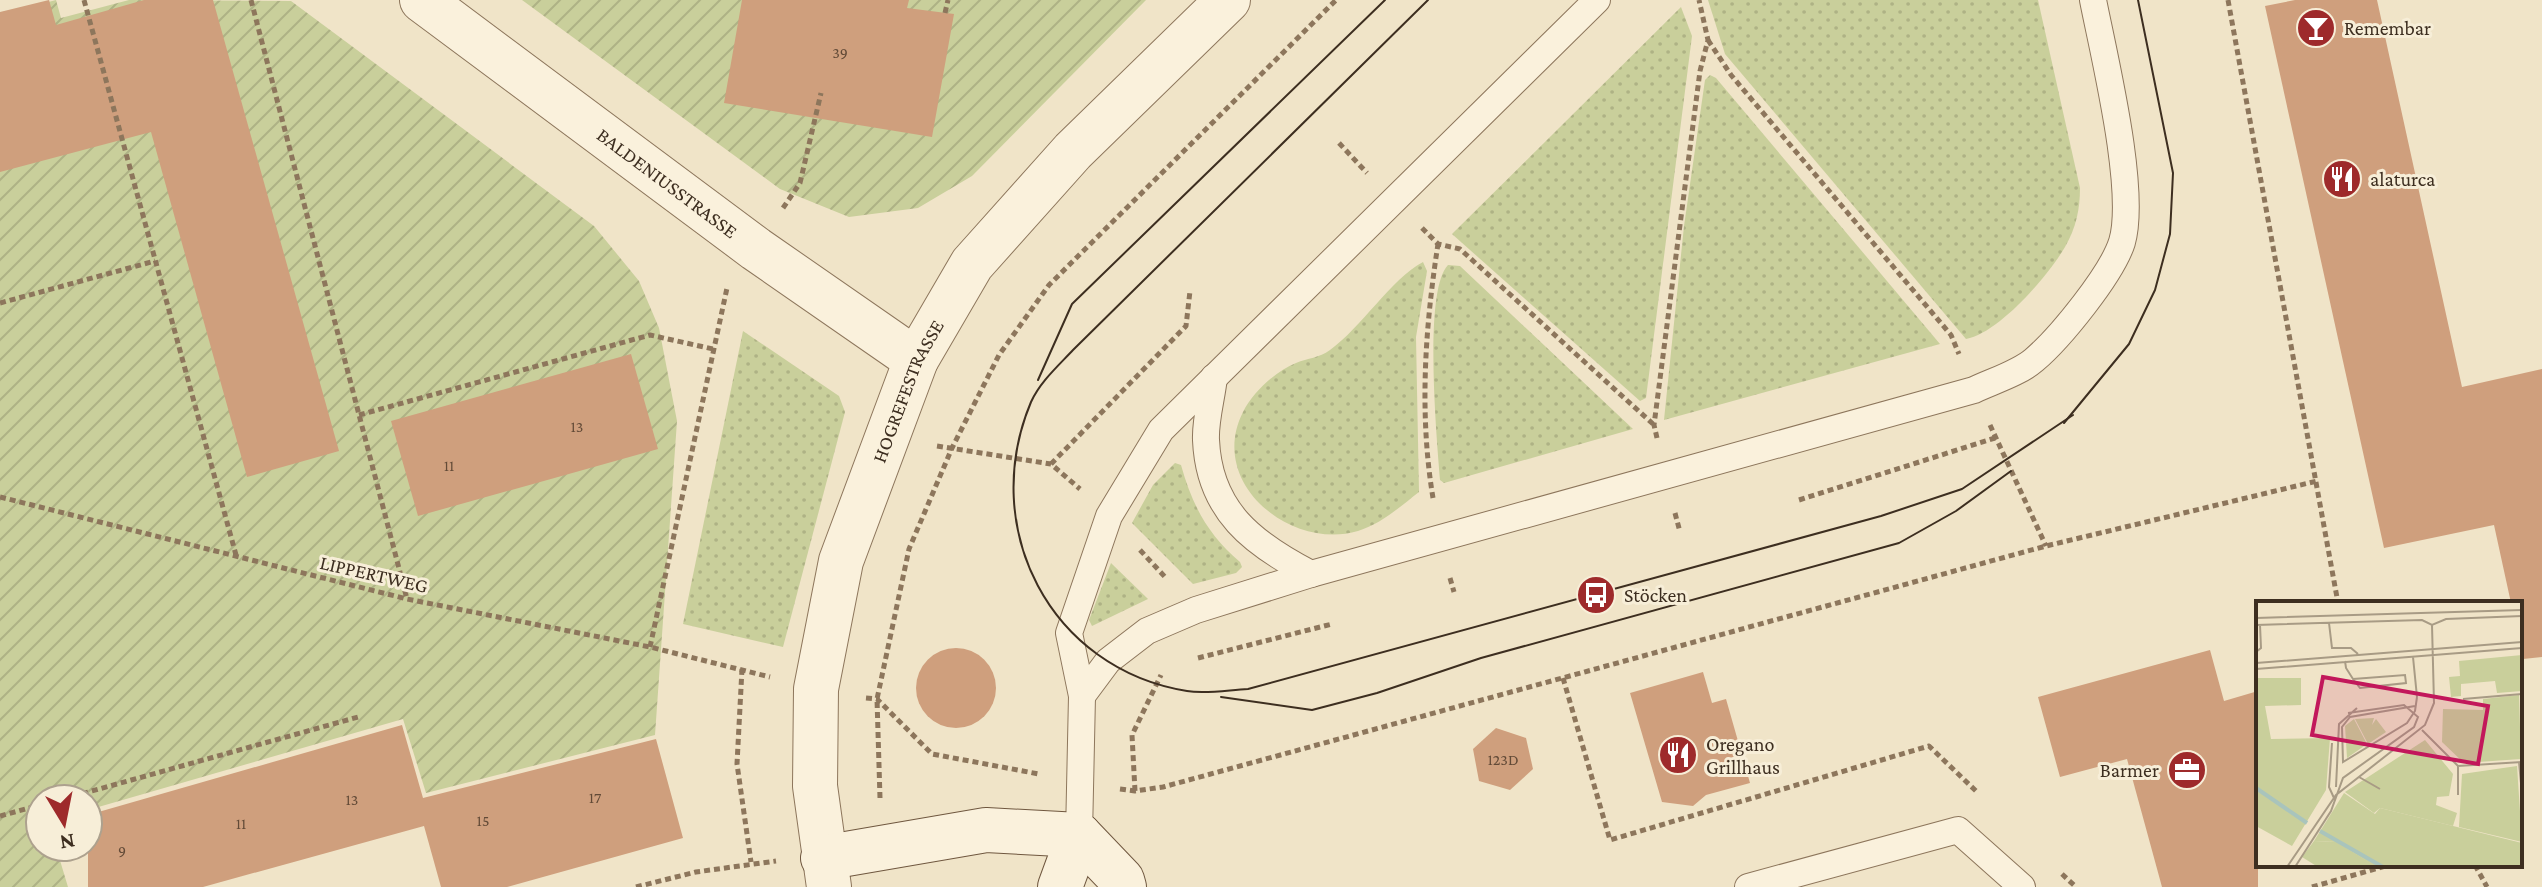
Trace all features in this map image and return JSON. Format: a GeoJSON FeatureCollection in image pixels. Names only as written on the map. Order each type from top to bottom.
{"type":"FeatureCollection","features":[{"type":"Feature","properties":{"kind":"street","name":"BALDENIUSSTRASSE"},"geometry":{"type":"LineString","coordinates":[[422,0],[756,249],[916,360]]}},
{"type":"Feature","properties":{"kind":"street","name":"HOGREFESTRASSE"},"geometry":{"type":"LineString","coordinates":[[826,873],[815,786],[816,689],[841,561],[916,360],[972,264],[1073,151],[1228,0]]}},
{"type":"Feature","properties":{"kind":"street"},"geometry":{"type":"LineString","coordinates":[[826,873],[883,850],[986,830],[1079,835],[1122,880],[1124,887]]}},
{"type":"Feature","properties":{"kind":"street"},"geometry":{"type":"LineString","coordinates":[[1060,887],[1079,835]]}},
{"type":"Feature","properties":{"kind":"lane"},"geometry":{"type":"LineString","coordinates":[[1079,835],[1082,696],[1069,633],[1109,516],[1161,430],[1597,0]]}},
{"type":"Feature","properties":{"kind":"lane"},"geometry":{"type":"LineString","coordinates":[[1082,696],[1108,661],[1147,631],[1196,610],[1311,574],[1974,390],[2033,361],[2091,296],[2122,242],[2125,193],[2112,99],[2093,0]]}},
{"type":"Feature","properties":{"kind":"lane"},"geometry":{"type":"LineString","coordinates":[[1214,377],[1206,439],[1216,489],[1235,523],[1275,555],[1311,574]]}},
{"type":"Feature","properties":{"kind":"lane"},"geometry":{"type":"LineString","coordinates":[[1748,887],[1958,830],[2022,887]]}},
{"type":"Feature","properties":{"kind":"path"},"geometry":{"type":"LineString","coordinates":[[84,0],[236,556]]}},
{"type":"Feature","properties":{"kind":"path"},"geometry":{"type":"LineString","coordinates":[[251,0],[407,599]]}},
{"type":"Feature","properties":{"kind":"path"},"geometry":{"type":"LineString","coordinates":[[945,13],[948,0]]}},
{"type":"Feature","properties":{"kind":"path"},"geometry":{"type":"LineString","coordinates":[[883,850],[877,699],[909,549],[952,448],[999,355],[1049,285],[1336,0]]}},
{"type":"Feature","properties":{"kind":"path"},"geometry":{"type":"LineString","coordinates":[[1699,0],[1708,40],[1731,75],[1951,335],[2046,546]]}},
{"type":"Feature","properties":{"kind":"path"},"geometry":{"type":"LineString","coordinates":[[2228,0],[2338,601]]}},
{"type":"Feature","properties":{"kind":"path"},"geometry":{"type":"LineString","coordinates":[[1666,476],[1654,425],[1700,71],[1708,40]]}},
{"type":"Feature","properties":{"kind":"path"},"geometry":{"type":"LineString","coordinates":[[650,647],[727,288],[800,183],[821,93]]}},
{"type":"Feature","properties":{"kind":"path"},"geometry":{"type":"LineString","coordinates":[[1394,201],[1438,244],[1460,249],[1654,425]]}},
{"type":"Feature","properties":{"kind":"path"},"geometry":{"type":"LineString","coordinates":[[1438,244],[1428,310],[1425,406],[1440,538]]}},
{"type":"Feature","properties":{"kind":"path"},"geometry":{"type":"LineString","coordinates":[[0,303],[155,261]]}},
{"type":"Feature","properties":{"kind":"path"},"geometry":{"type":"LineString","coordinates":[[885,437],[1051,464],[1186,326],[1190,291]]}},
{"type":"Feature","properties":{"kind":"path"},"geometry":{"type":"LineString","coordinates":[[359,415],[650,335],[714,349]]}},
{"type":"Feature","properties":{"kind":"path"},"geometry":{"type":"LineString","coordinates":[[1799,500],[1995,438]]}},
{"type":"Feature","properties":{"kind":"path"},"geometry":{"type":"LineString","coordinates":[[877,699],[932,754],[1135,791],[1163,787],[2046,546],[2317,481]]}},
{"type":"Feature","properties":{"kind":"path","name":"LIPPERTWEG"},"geometry":{"type":"LineString","coordinates":[[0,497],[407,599],[650,647],[742,669],[737,764],[751,862],[636,887]]}},
{"type":"Feature","properties":{"kind":"path"},"geometry":{"type":"LineString","coordinates":[[1193,660],[1332,624]]}},
{"type":"Feature","properties":{"kind":"path"},"geometry":{"type":"LineString","coordinates":[[1135,791],[1132,735],[1155,683],[1165,670]]}},
{"type":"Feature","properties":{"kind":"path"},"geometry":{"type":"LineString","coordinates":[[1563,678],[1610,840],[1929,746],[1985,800]]}},
{"type":"Feature","properties":{"kind":"path"},"geometry":{"type":"LineString","coordinates":[[104,788],[358,717]]}},
{"type":"Feature","properties":{"kind":"path"},"geometry":{"type":"LineString","coordinates":[[0,816],[24,809]]}},
{"type":"Feature","properties":{"kind":"path"},"geometry":{"type":"LineString","coordinates":[[2053,865],[2076,887]]}},
{"type":"Feature","properties":{"kind":"path"},"geometry":{"type":"LineString","coordinates":[[2312,887],[2382,867]]}},
{"type":"Feature","properties":{"kind":"path"},"geometry":{"type":"LineString","coordinates":[[2476,867],[2487,887]]}},
{"type":"Feature","properties":{"kind":"green space"},"geometry":{"type":"Polygon","coordinates":[[[56,0],[61,18],[129,0],[291,1],[594,226],[639,281],[659,328],[677,421],[655,735],[426,793],[403,719],[104,805],[104,783],[24,783],[24,863],[61,863],[68,887],[0,887],[0,15],[56,0]]]}},
{"type":"Feature","properties":{"kind":"green space"},"geometry":{"type":"Polygon","coordinates":[[[522,0],[1146,0],[972,176],[918,208],[849,217],[780,189],[522,0]]]}},
{"type":"Feature","properties":{"kind":"green space"},"geometry":{"type":"Polygon","coordinates":[[[1708,0],[2038,0],[2080,188],[2077,218],[2069,240],[2022,302],[1993,326],[1966,339],[1725,54],[1708,0]]]}},
{"type":"Feature","properties":{"kind":"green space"},"geometry":{"type":"Polygon","coordinates":[[[1681,7],[1692,36],[1646,398],[1640,401],[1452,234],[1681,7]]]}},
{"type":"Feature","properties":{"kind":"green space"},"geometry":{"type":"Polygon","coordinates":[[[1710,75],[1716,78],[1940,344],[1664,420],[1684,226],[1705,80],[1710,75]]]}},
{"type":"Feature","properties":{"kind":"green space"},"geometry":{"type":"Polygon","coordinates":[[[1423,262],[1427,271],[1416,337],[1419,492],[1383,519],[1358,531],[1332,535],[1307,531],[1283,521],[1262,506],[1246,486],[1236,463],[1235,438],[1247,404],[1281,371],[1326,353],[1342,341],[1399,280],[1423,262]]]}},
{"type":"Feature","properties":{"kind":"green space"},"geometry":{"type":"Polygon","coordinates":[[[1448,265],[1460,266],[1633,429],[1444,483],[1440,480],[1434,334],[1440,280],[1448,265]]]}},
{"type":"Feature","properties":{"kind":"green space"},"geometry":{"type":"Polygon","coordinates":[[[743,331],[839,396],[845,412],[783,647],[683,624],[743,331]]]}},
{"type":"Feature","properties":{"kind":"green space"},"geometry":{"type":"Polygon","coordinates":[[[1175,463],[1181,465],[1190,493],[1210,530],[1240,562],[1242,567],[1236,573],[1193,584],[1132,523],[1153,485],[1175,463]]]}},
{"type":"Feature","properties":{"kind":"green space"},"geometry":{"type":"Polygon","coordinates":[[[1111,563],[1148,599],[1092,626],[1089,620],[1111,563]]]}},
{"type":"Feature","properties":{"kind":"building"},"geometry":{"type":"Polygon","coordinates":[[[49,0],[56,25],[144,0],[213,0],[339,451],[247,477],[151,132],[0,172],[0,12],[49,0]]]}},
{"type":"Feature","properties":{"kind":"building"},"geometry":{"type":"Polygon","coordinates":[[[742,0],[909,0],[907,8],[954,14],[932,137],[724,103],[742,0]]]}},
{"type":"Feature","properties":{"kind":"building"},"geometry":{"type":"Polygon","coordinates":[[[2295,0],[2377,0],[2462,387],[2542,369],[2542,657],[2523,659],[2522,601],[2511,601],[2494,525],[2384,548],[2265,6],[2295,0]]]}},
{"type":"Feature","properties":{"kind":"building"},"geometry":{"type":"Polygon","coordinates":[[[631,354],[658,449],[418,516],[391,421],[631,354]]]}},
{"type":"Feature","properties":{"kind":"building"},"geometry":{"type":"Polygon","coordinates":[[[956,648],[971,651],[984,660],[993,673],[996,688],[993,703],[984,716],[971,725],[956,728],[941,725],[928,716],[919,703],[916,688],[919,673],[928,660],[941,651],[956,648]]]}},
{"type":"Feature","properties":{"kind":"building"},"geometry":{"type":"Polygon","coordinates":[[[2210,650],[2224,701],[2256,692],[2258,887],[2162,887],[2127,759],[2060,777],[2038,697],[2210,650]]]}},
{"type":"Feature","properties":{"kind":"building"},"geometry":{"type":"Polygon","coordinates":[[[1703,672],[1712,703],[1726,699],[1750,783],[1706,795],[1693,806],[1662,802],[1630,693],[1703,672]]]}},
{"type":"Feature","properties":{"kind":"building"},"geometry":{"type":"Polygon","coordinates":[[[402,725],[423,798],[656,739],[683,838],[507,887],[441,887],[424,826],[203,887],[88,887],[88,863],[104,863],[104,810],[402,725]]]}},
{"type":"Feature","properties":{"kind":"building"},"geometry":{"type":"Polygon","coordinates":[[[1496,728],[1526,738],[1533,769],[1510,790],[1479,781],[1473,749],[1496,728]]]}},
{"type":"Feature","properties":{"kind":"tram line"},"geometry":{"type":"LineString","coordinates":[[1038,380],[1072,304],[1385,0]]}},
{"type":"Feature","properties":{"kind":"tram line"},"geometry":{"type":"LineString","coordinates":[[1428,0],[1073,350],[1044,381],[1031,402],[1017,450],[1014,497],[1021,543],[1038,586],[1063,623],[1097,654],[1139,677],[1187,691],[1248,689],[1881,516],[1962,489],[2073,415]]}},
{"type":"Feature","properties":{"kind":"tram line"},"geometry":{"type":"LineString","coordinates":[[2064,423],[2129,344],[2155,290],[2170,234],[2173,173],[2138,0]]}},
{"type":"Feature","properties":{"kind":"tram line"},"geometry":{"type":"LineString","coordinates":[[1221,697],[1312,710],[1377,693],[1481,658],[1899,543],[1956,511],[2011,471]]}},
{"type":"Feature","properties":{"kind":"place","name":"Remembar"},"geometry":{"type":"Point","coordinates":[2316,28]}},
{"type":"Feature","properties":{"kind":"place","name":"alaturca"},"geometry":{"type":"Point","coordinates":[2342,179]}},
{"type":"Feature","properties":{"kind":"place","name":"Stöcken"},"geometry":{"type":"Point","coordinates":[1596,595]}},
{"type":"Feature","properties":{"kind":"place","name":"Oregano Grillhaus"},"geometry":{"type":"Point","coordinates":[1678,755]}},
{"type":"Feature","properties":{"kind":"place","name":"Barmer"},"geometry":{"type":"Point","coordinates":[2187,770]}}]}
